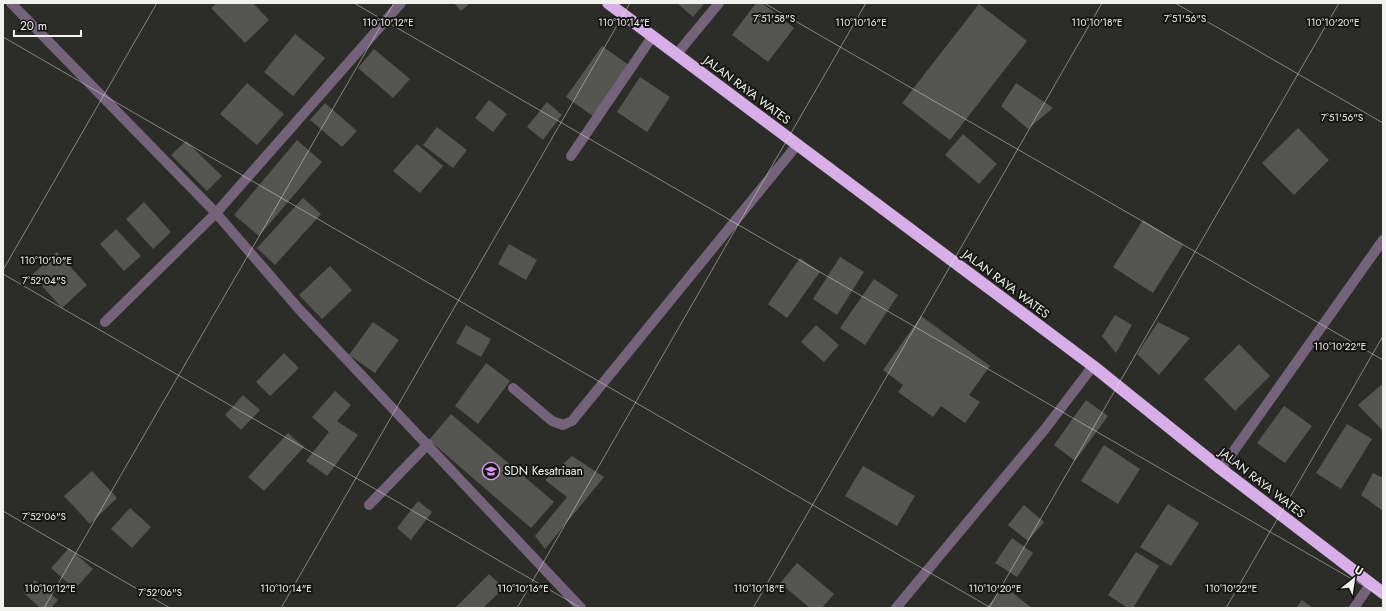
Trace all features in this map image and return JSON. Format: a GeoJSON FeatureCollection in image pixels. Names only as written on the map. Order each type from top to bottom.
{"type":"FeatureCollection","features":[{"type":"Feature","properties":{"kind":"highway","name":"JALAN RAYA WATES"},"geometry":{"type":"LineString","coordinates":[[608,3],[1093,366],[1221,469],[1383,593]]}},
{"type":"Feature","properties":{"kind":"street"},"geometry":{"type":"LineString","coordinates":[[11,3],[216,213],[298,308],[428,444],[581,608]]}},
{"type":"Feature","properties":{"kind":"street"},"geometry":{"type":"LineString","coordinates":[[105,322],[216,213],[401,3]]}},
{"type":"Feature","properties":{"kind":"street"},"geometry":{"type":"LineString","coordinates":[[676,55],[719,3]]}},
{"type":"Feature","properties":{"kind":"street"},"geometry":{"type":"LineString","coordinates":[[572,156],[652,37]]}},
{"type":"Feature","properties":{"kind":"street"},"geometry":{"type":"LineString","coordinates":[[513,388],[552,421],[563,425],[572,421],[797,145]]}},
{"type":"Feature","properties":{"kind":"street"},"geometry":{"type":"LineString","coordinates":[[1221,469],[1383,240]]}},
{"type":"Feature","properties":{"kind":"street"},"geometry":{"type":"LineString","coordinates":[[896,608],[1045,429],[1093,366]]}},
{"type":"Feature","properties":{"kind":"street"},"geometry":{"type":"LineString","coordinates":[[368,505],[428,444]]}},
{"type":"Feature","properties":{"kind":"street"},"geometry":{"type":"LineString","coordinates":[[1354,608],[1371,583]]}},
{"type":"Feature","properties":{"kind":"building"},"geometry":{"type":"Polygon","coordinates":[[[217,3],[253,3],[269,20],[245,43],[211,8],[217,3]]]}},
{"type":"Feature","properties":{"kind":"building"},"geometry":{"type":"Polygon","coordinates":[[[454,3],[470,3],[461,11],[454,3]]]}},
{"type":"Feature","properties":{"kind":"building"},"geometry":{"type":"Polygon","coordinates":[[[677,3],[703,3],[704,4],[693,17],[677,3]]]}},
{"type":"Feature","properties":{"kind":"building"},"geometry":{"type":"Polygon","coordinates":[[[756,3],[762,3],[794,28],[768,62],[732,35],[756,3]]]}},
{"type":"Feature","properties":{"kind":"building"},"geometry":{"type":"Polygon","coordinates":[[[979,4],[1027,41],[950,140],[902,103],[979,4]]]}},
{"type":"Feature","properties":{"kind":"building"},"geometry":{"type":"Polygon","coordinates":[[[295,34],[325,58],[293,96],[264,72],[295,34]]]}},
{"type":"Feature","properties":{"kind":"building"},"geometry":{"type":"Polygon","coordinates":[[[602,46],[629,65],[593,116],[566,97],[602,46]]]}},
{"type":"Feature","properties":{"kind":"building"},"geometry":{"type":"Polygon","coordinates":[[[374,49],[410,79],[393,98],[358,68],[374,49]]]}},
{"type":"Feature","properties":{"kind":"building"},"geometry":{"type":"Polygon","coordinates":[[[640,77],[670,97],[647,132],[617,112],[640,77]]]}},
{"type":"Feature","properties":{"kind":"building"},"geometry":{"type":"Polygon","coordinates":[[[247,83],[284,114],[257,145],[220,114],[247,83]]]}},
{"type":"Feature","properties":{"kind":"building"},"geometry":{"type":"Polygon","coordinates":[[[1016,83],[1053,108],[1028,129],[1001,106],[1016,83]]]}},
{"type":"Feature","properties":{"kind":"building"},"geometry":{"type":"Polygon","coordinates":[[[489,100],[507,114],[493,132],[475,118],[489,100]]]}},
{"type":"Feature","properties":{"kind":"building"},"geometry":{"type":"Polygon","coordinates":[[[547,102],[562,115],[543,140],[527,127],[547,102]]]}},
{"type":"Feature","properties":{"kind":"building"},"geometry":{"type":"Polygon","coordinates":[[[325,103],[357,131],[342,147],[310,120],[325,103]]]}},
{"type":"Feature","properties":{"kind":"building"},"geometry":{"type":"Polygon","coordinates":[[[437,127],[467,150],[453,168],[423,145],[437,127]]]}},
{"type":"Feature","properties":{"kind":"building"},"geometry":{"type":"Polygon","coordinates":[[[1298,128],[1329,160],[1294,195],[1262,163],[1298,128]]]}},
{"type":"Feature","properties":{"kind":"building"},"geometry":{"type":"Polygon","coordinates":[[[963,134],[997,164],[979,184],[945,155],[963,134]]]}},
{"type":"Feature","properties":{"kind":"building"},"geometry":{"type":"Polygon","coordinates":[[[297,140],[322,162],[259,236],[234,215],[297,140]]]}},
{"type":"Feature","properties":{"kind":"building"},"geometry":{"type":"Polygon","coordinates":[[[186,141],[222,176],[207,191],[171,155],[186,141]]]}},
{"type":"Feature","properties":{"kind":"building"},"geometry":{"type":"Polygon","coordinates":[[[417,144],[443,166],[420,193],[393,171],[417,144]]]}},
{"type":"Feature","properties":{"kind":"building"},"geometry":{"type":"Polygon","coordinates":[[[303,198],[321,214],[275,265],[257,248],[303,198]]]}},
{"type":"Feature","properties":{"kind":"building"},"geometry":{"type":"Polygon","coordinates":[[[144,202],[171,232],[153,249],[126,219],[144,202]]]}},
{"type":"Feature","properties":{"kind":"building"},"geometry":{"type":"Polygon","coordinates":[[[1143,220],[1183,245],[1153,293],[1113,267],[1143,220]]]}},
{"type":"Feature","properties":{"kind":"building"},"geometry":{"type":"Polygon","coordinates":[[[116,229],[141,256],[124,271],[100,244],[116,229]]]}},
{"type":"Feature","properties":{"kind":"building"},"geometry":{"type":"Polygon","coordinates":[[[509,244],[537,260],[526,280],[498,264],[509,244]]]}},
{"type":"Feature","properties":{"kind":"building"},"geometry":{"type":"Polygon","coordinates":[[[57,252],[87,285],[62,308],[32,275],[57,252]]]}},
{"type":"Feature","properties":{"kind":"building"},"geometry":{"type":"Polygon","coordinates":[[[840,257],[864,272],[837,315],[813,299],[840,257]]]}},
{"type":"Feature","properties":{"kind":"building"},"geometry":{"type":"Polygon","coordinates":[[[800,258],[820,272],[787,318],[768,304],[800,258]]]}},
{"type":"Feature","properties":{"kind":"building"},"geometry":{"type":"Polygon","coordinates":[[[330,266],[352,290],[322,319],[299,295],[330,266]]]}},
{"type":"Feature","properties":{"kind":"building"},"geometry":{"type":"Polygon","coordinates":[[[874,279],[898,295],[865,345],[840,328],[874,279]]]}},
{"type":"Feature","properties":{"kind":"building"},"geometry":{"type":"Polygon","coordinates":[[[1115,315],[1132,325],[1116,353],[1102,336],[1115,315]]]}},
{"type":"Feature","properties":{"kind":"building"},"geometry":{"type":"Polygon","coordinates":[[[921,316],[990,366],[969,395],[980,402],[965,423],[941,406],[933,417],[898,392],[903,385],[883,370],[921,316]]]}},
{"type":"Feature","properties":{"kind":"building"},"geometry":{"type":"Polygon","coordinates":[[[373,322],[399,340],[375,373],[349,355],[373,322]]]}},
{"type":"Feature","properties":{"kind":"building"},"geometry":{"type":"Polygon","coordinates":[[[1158,322],[1190,338],[1159,375],[1137,354],[1158,322]]]}},
{"type":"Feature","properties":{"kind":"building"},"geometry":{"type":"Polygon","coordinates":[[[466,325],[491,339],[481,357],[456,343],[466,325]]]}},
{"type":"Feature","properties":{"kind":"building"},"geometry":{"type":"Polygon","coordinates":[[[816,325],[839,345],[824,362],[801,342],[816,325]]]}},
{"type":"Feature","properties":{"kind":"building"},"geometry":{"type":"Polygon","coordinates":[[[1239,344],[1270,376],[1235,411],[1204,379],[1239,344]]]}},
{"type":"Feature","properties":{"kind":"building"},"geometry":{"type":"Polygon","coordinates":[[[284,353],[299,368],[270,396],[256,382],[284,353]]]}},
{"type":"Feature","properties":{"kind":"building"},"geometry":{"type":"Polygon","coordinates":[[[486,363],[510,381],[478,424],[455,406],[486,363]]]}},
{"type":"Feature","properties":{"kind":"building"},"geometry":{"type":"Polygon","coordinates":[[[1381,385],[1383,386],[1383,431],[1358,405],[1381,385]]]}},
{"type":"Feature","properties":{"kind":"building"},"geometry":{"type":"Polygon","coordinates":[[[335,391],[351,405],[337,421],[358,435],[327,476],[306,461],[329,432],[312,417],[335,391]]]}},
{"type":"Feature","properties":{"kind":"building"},"geometry":{"type":"Polygon","coordinates":[[[243,395],[260,410],[241,430],[225,415],[243,395]]]}},
{"type":"Feature","properties":{"kind":"building"},"geometry":{"type":"Polygon","coordinates":[[[1086,400],[1108,416],[1075,461],[1054,445],[1086,400]]]}},
{"type":"Feature","properties":{"kind":"building"},"geometry":{"type":"Polygon","coordinates":[[[1284,406],[1312,426],[1285,463],[1257,443],[1284,406]]]}},
{"type":"Feature","properties":{"kind":"building","name":"SDN Kesatriaan"},"geometry":{"type":"Polygon","coordinates":[[[451,414],[554,502],[531,528],[429,440],[451,414]]]}},
{"type":"Feature","properties":{"kind":"building"},"geometry":{"type":"Polygon","coordinates":[[[1347,424],[1372,439],[1341,489],[1316,473],[1347,424]]]}},
{"type":"Feature","properties":{"kind":"building"},"geometry":{"type":"Polygon","coordinates":[[[288,433],[304,447],[264,491],[248,477],[288,433]]]}},
{"type":"Feature","properties":{"kind":"building"},"geometry":{"type":"Polygon","coordinates":[[[1104,445],[1140,469],[1118,504],[1081,481],[1104,445]]]}},
{"type":"Feature","properties":{"kind":"building"},"geometry":{"type":"Polygon","coordinates":[[[572,456],[604,477],[545,549],[535,536],[567,497],[545,480],[572,456]]]}},
{"type":"Feature","properties":{"kind":"building"},"geometry":{"type":"Polygon","coordinates":[[[863,466],[915,496],[897,526],[845,496],[863,466]]]}},
{"type":"Feature","properties":{"kind":"building"},"geometry":{"type":"Polygon","coordinates":[[[92,471],[117,498],[90,524],[64,496],[92,471]]]}},
{"type":"Feature","properties":{"kind":"building"},"geometry":{"type":"Polygon","coordinates":[[[1373,473],[1383,478],[1383,511],[1361,495],[1373,473]]]}},
{"type":"Feature","properties":{"kind":"building"},"geometry":{"type":"Polygon","coordinates":[[[418,501],[432,512],[411,540],[397,528],[418,501]]]}},
{"type":"Feature","properties":{"kind":"building"},"geometry":{"type":"Polygon","coordinates":[[[1168,504],[1199,523],[1171,566],[1140,547],[1168,504]]]}},
{"type":"Feature","properties":{"kind":"building"},"geometry":{"type":"Polygon","coordinates":[[[1024,505],[1044,522],[1028,541],[1008,525],[1024,505]]]}},
{"type":"Feature","properties":{"kind":"building"},"geometry":{"type":"Polygon","coordinates":[[[130,508],[151,527],[132,548],[111,529],[130,508]]]}},
{"type":"Feature","properties":{"kind":"building"},"geometry":{"type":"Polygon","coordinates":[[[1012,538],[1033,553],[1017,577],[995,563],[1012,538]]]}},
{"type":"Feature","properties":{"kind":"building"},"geometry":{"type":"Polygon","coordinates":[[[69,548],[93,569],[75,589],[51,568],[69,548]]]}},
{"type":"Feature","properties":{"kind":"building"},"geometry":{"type":"Polygon","coordinates":[[[1136,552],[1159,566],[1133,608],[1128,608],[1108,595],[1136,552]]]}},
{"type":"Feature","properties":{"kind":"building"},"geometry":{"type":"Polygon","coordinates":[[[797,563],[834,594],[822,608],[810,608],[780,583],[797,563]]]}},
{"type":"Feature","properties":{"kind":"building"},"geometry":{"type":"Polygon","coordinates":[[[489,574],[504,588],[483,608],[455,608],[489,574]]]}},
{"type":"Feature","properties":{"kind":"building"},"geometry":{"type":"Polygon","coordinates":[[[35,580],[58,600],[51,608],[40,608],[24,593],[35,580]]]}},
{"type":"Feature","properties":{"kind":"building"},"geometry":{"type":"Polygon","coordinates":[[[1004,586],[1032,608],[986,608],[1004,586]]]}},
{"type":"Feature","properties":{"kind":"building"},"geometry":{"type":"Polygon","coordinates":[[[1302,600],[1313,608],[1296,608],[1302,600]]]}},
{"type":"Feature","properties":{"kind":"place","name":"SDN Kesatriaan"},"geometry":{"type":"Point","coordinates":[491,471]}}]}
